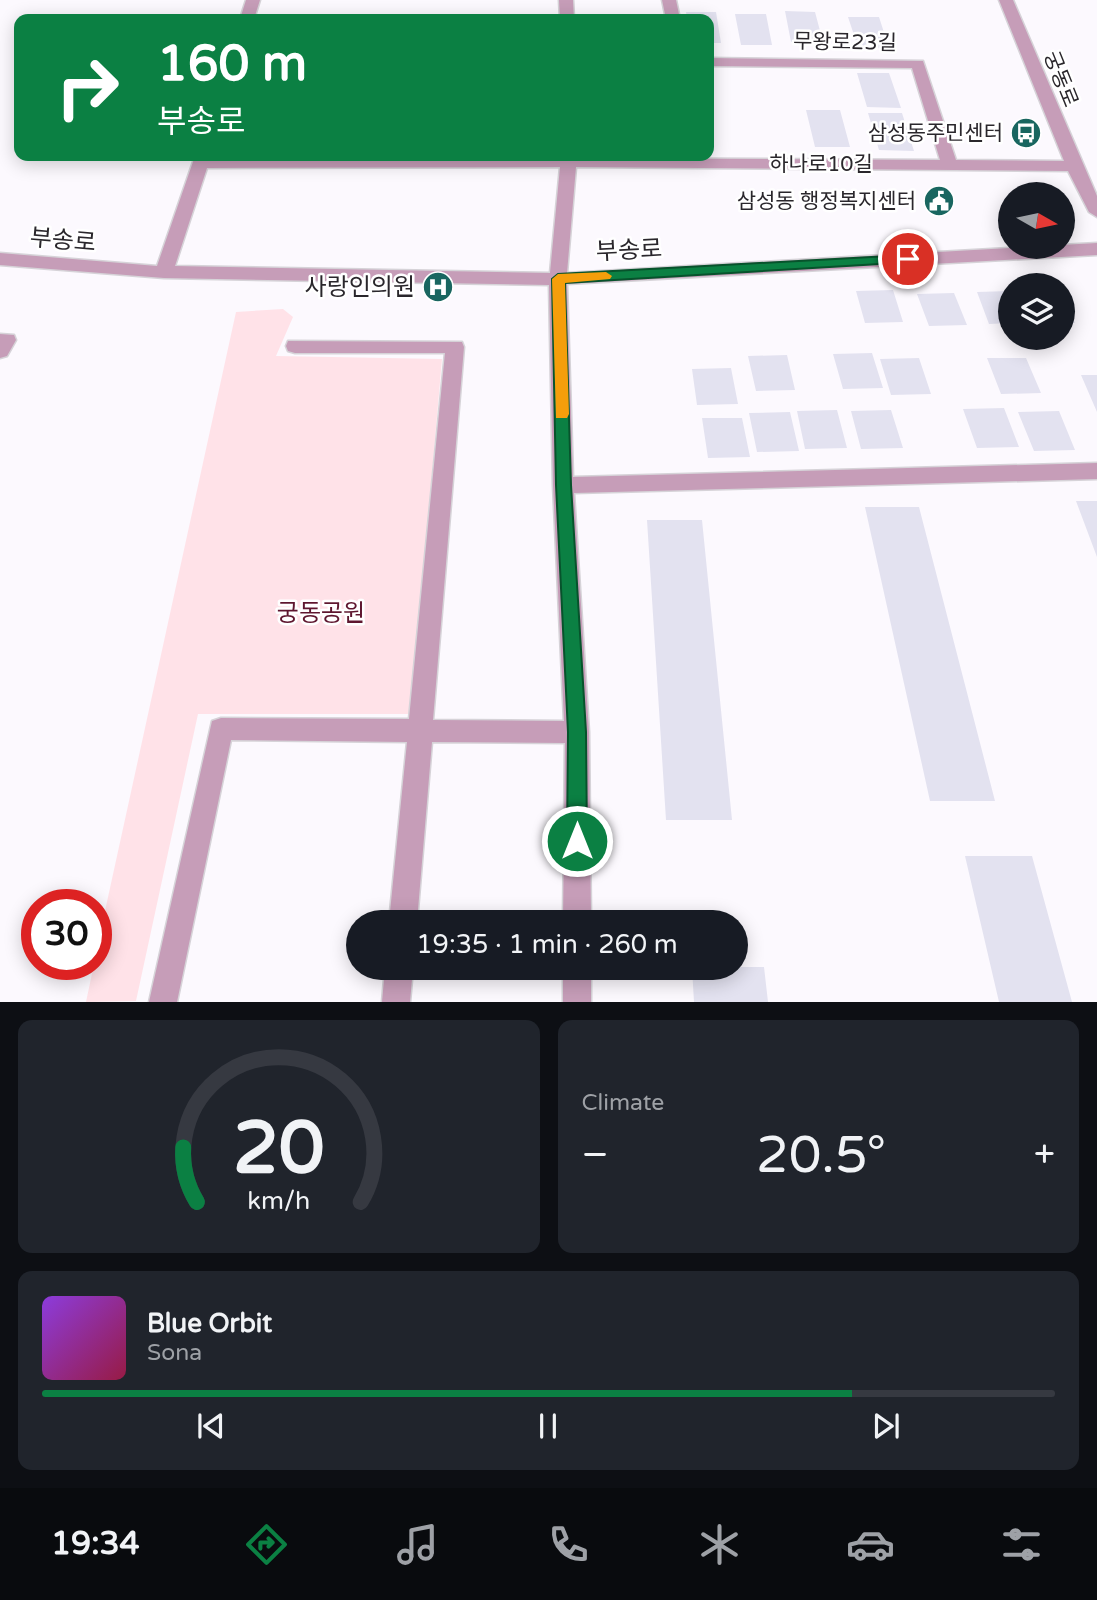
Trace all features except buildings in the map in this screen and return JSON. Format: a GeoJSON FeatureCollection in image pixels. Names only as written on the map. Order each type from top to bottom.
{"type":"FeatureCollection","features":[{"type":"Feature","properties":{"kind":"street","name":"궁동로"},"geometry":{"type":"LineString","coordinates":[[1006,0],[1074,166],[1097,212]]}},
{"type":"Feature","properties":{"kind":"street","name":"무왕로23길"},"geometry":{"type":"LineString","coordinates":[[714,62],[918,64],[949,164]]}},
{"type":"Feature","properties":{"kind":"street","name":"하나로10길"},"geometry":{"type":"LineString","coordinates":[[714,160],[1074,166]]}},
{"type":"Feature","properties":{"kind":"street"},"geometry":{"type":"LineString","coordinates":[[164,272],[202,161]]}},
{"type":"Feature","properties":{"kind":"street"},"geometry":{"type":"LineString","coordinates":[[569,161],[558,279],[564,485],[577,732],[577,910]]}},
{"type":"Feature","properties":{"kind":"street","name":"부송로"},"geometry":{"type":"LineString","coordinates":[[0,259],[164,272],[558,279],[1097,249]]}},
{"type":"Feature","properties":{"kind":"street"},"geometry":{"type":"LineString","coordinates":[[0,340],[7,340],[0,351]]}},
{"type":"Feature","properties":{"kind":"street"},"geometry":{"type":"LineString","coordinates":[[295,346],[455,347],[404,910]]}},
{"type":"Feature","properties":{"kind":"street"},"geometry":{"type":"LineString","coordinates":[[564,485],[1097,471]]}},
{"type":"Feature","properties":{"kind":"street"},"geometry":{"type":"LineString","coordinates":[[163,1002],[221,729],[577,732]]}},
{"type":"Feature","properties":{"kind":"street"},"geometry":{"type":"LineString","coordinates":[[396,1002],[398,980]]}},
{"type":"Feature","properties":{"kind":"street"},"geometry":{"type":"LineString","coordinates":[[577,980],[577,1002]]}},
{"type":"Feature","properties":{"kind":"green space","name":"궁동공원"},"geometry":{"type":"Polygon","coordinates":[[[283,309],[293,317],[276,356],[442,359],[411,714],[198,714],[136,1001],[86,1002],[91,980],[112,980],[112,889],[110,889],[236,312],[283,309]]]}},
{"type":"Feature","properties":{"kind":"slow traffic"},"geometry":{"type":"LineString","coordinates":[[562,414],[558,279],[606,276]]}},
{"type":"Feature","properties":{"kind":"place","name":"삼성동주민센터"},"geometry":{"type":"Point","coordinates":[1026,133]}},
{"type":"Feature","properties":{"kind":"place","name":"삼성동 행정복지센터"},"geometry":{"type":"Point","coordinates":[939,201]}},
{"type":"Feature","properties":{"kind":"place","name":"사랑인의원"},"geometry":{"type":"Point","coordinates":[438,287]}},
{"type":"Feature","properties":{"kind":"route"},"geometry":{"type":"LineString","coordinates":[[577,841],[577,732],[564,485],[558,279],[908,259]]}}]}
